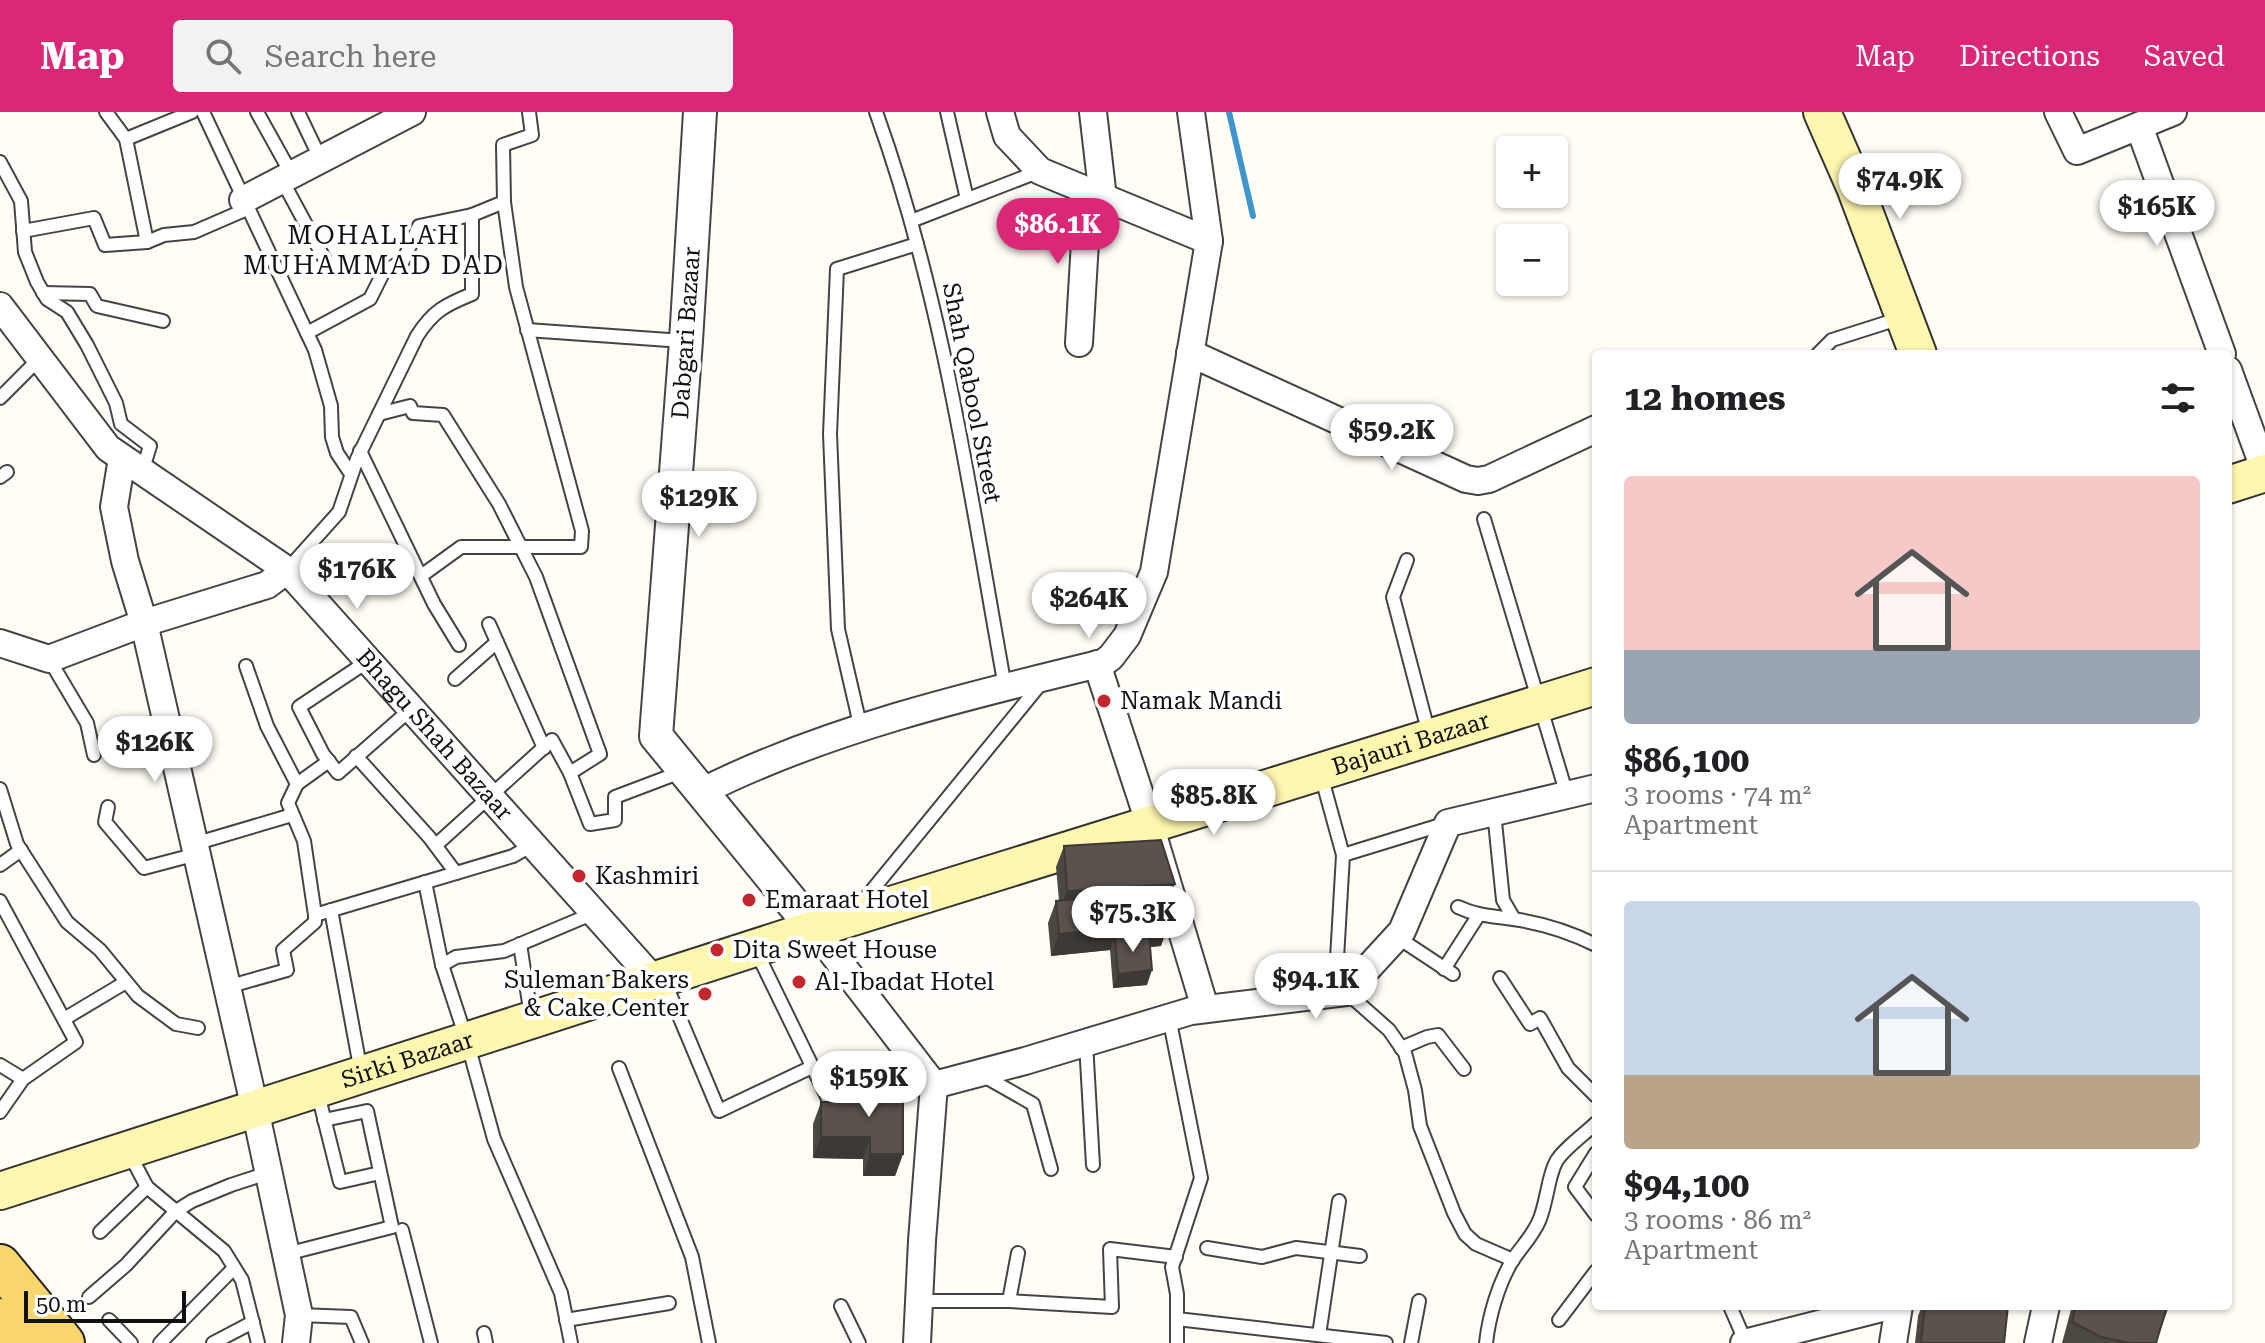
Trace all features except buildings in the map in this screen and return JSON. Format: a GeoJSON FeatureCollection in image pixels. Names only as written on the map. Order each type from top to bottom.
{"type":"FeatureCollection","features":[{"type":"Feature","properties":{"kind":"main road"},"geometry":{"type":"LineString","coordinates":[[1822,112],[1855,187],[1916,350]]}},
{"type":"Feature","properties":{"kind":"main road"},"geometry":{"type":"LineString","coordinates":[[2232,484],[2265,472]]}},
{"type":"Feature","properties":{"kind":"main road","name":"Bajauri Bazaar"},"geometry":{"type":"LineString","coordinates":[[814,929],[1592,687]]}},
{"type":"Feature","properties":{"kind":"main road","name":"Sirki Bazaar"},"geometry":{"type":"LineString","coordinates":[[0,1191],[255,1109],[321,1105],[361,1075],[814,929]]}},
{"type":"Feature","properties":{"kind":"main road"},"geometry":{"type":"LineString","coordinates":[[0,1265],[64,1343]]}},
{"type":"Feature","properties":{"kind":"main road"},"geometry":{"type":"LineString","coordinates":[[0,1319],[19,1343]]}},
{"type":"Feature","properties":{"kind":"street"},"geometry":{"type":"LineString","coordinates":[[245,205],[287,177],[412,112]]}},
{"type":"Feature","properties":{"kind":"street","name":"Dabgari Bazaar"},"geometry":{"type":"LineString","coordinates":[[700,112],[656,736],[814,929]]}},
{"type":"Feature","properties":{"kind":"street"},"geometry":{"type":"LineString","coordinates":[[1000,112],[1007,136],[1040,171],[1209,241]]}},
{"type":"Feature","properties":{"kind":"street"},"geometry":{"type":"LineString","coordinates":[[1079,343],[1095,194],[1093,112]]}},
{"type":"Feature","properties":{"kind":"street"},"geometry":{"type":"LineString","coordinates":[[693,781],[740,772],[811,744],[1005,687],[1097,664],[1111,657],[1127,636],[1154,572],[1209,241],[1191,112]]}},
{"type":"Feature","properties":{"kind":"street"},"geometry":{"type":"LineString","coordinates":[[2058,112],[2077,151],[2173,112]]}},
{"type":"Feature","properties":{"kind":"street"},"geometry":{"type":"LineString","coordinates":[[2139,126],[2221,350]]}},
{"type":"Feature","properties":{"kind":"street","name":"Bhagu Shah Bazaar"},"geometry":{"type":"LineString","coordinates":[[0,306],[108,448],[287,570],[532,845],[659,979]]}},
{"type":"Feature","properties":{"kind":"street"},"geometry":{"type":"LineString","coordinates":[[1190,353],[1466,479],[1489,479],[1592,431]]}},
{"type":"Feature","properties":{"kind":"street"},"geometry":{"type":"LineString","coordinates":[[2232,381],[2265,472]]}},
{"type":"Feature","properties":{"kind":"street"},"geometry":{"type":"LineString","coordinates":[[132,465],[114,507],[122,551],[144,623],[255,1109],[299,1315],[296,1343]]}},
{"type":"Feature","properties":{"kind":"street"},"geometry":{"type":"LineString","coordinates":[[0,643],[49,659],[144,623],[267,585],[287,570]]}},
{"type":"Feature","properties":{"kind":"street"},"geometry":{"type":"LineString","coordinates":[[1097,664],[1205,1008]]}},
{"type":"Feature","properties":{"kind":"street"},"geometry":{"type":"LineString","coordinates":[[934,1085],[1205,1008],[1341,993],[1402,931],[1448,823],[1592,789]]}},
{"type":"Feature","properties":{"kind":"street"},"geometry":{"type":"LineString","coordinates":[[814,929],[934,1085],[917,1343]]}},
{"type":"Feature","properties":{"kind":"street"},"geometry":{"type":"LineString","coordinates":[[1745,1343],[1874,1310]]}},
{"type":"Feature","properties":{"kind":"street"},"geometry":{"type":"LineString","coordinates":[[1893,1343],[1898,1310]]}},
{"type":"Feature","properties":{"kind":"street"},"geometry":{"type":"LineString","coordinates":[[2038,1343],[2045,1310]]}},
{"type":"Feature","properties":{"kind":"lane"},"geometry":{"type":"LineString","coordinates":[[126,139],[192,112]]}},
{"type":"Feature","properties":{"kind":"lane"},"geometry":{"type":"LineString","coordinates":[[203,112],[321,365],[331,406],[332,437],[337,453],[351,474]]}},
{"type":"Feature","properties":{"kind":"lane"},"geometry":{"type":"LineString","coordinates":[[257,112],[324,258]]}},
{"type":"Feature","properties":{"kind":"lane"},"geometry":{"type":"LineString","coordinates":[[298,112],[321,160]]}},
{"type":"Feature","properties":{"kind":"lane"},"geometry":{"type":"LineString","coordinates":[[421,576],[461,547],[581,547],[582,531],[516,287],[504,202],[503,145],[532,135],[529,112]]}},
{"type":"Feature","properties":{"kind":"lane","name":"Shah Qabool Street"},"geometry":{"type":"LineString","coordinates":[[876,112],[899,174],[942,336],[1005,687]]}},
{"type":"Feature","properties":{"kind":"lane"},"geometry":{"type":"LineString","coordinates":[[947,112],[967,199]]}},
{"type":"Feature","properties":{"kind":"lane"},"geometry":{"type":"LineString","coordinates":[[110,113],[126,139],[147,242]]}},
{"type":"Feature","properties":{"kind":"lane"},"geometry":{"type":"LineString","coordinates":[[0,162],[21,201],[25,252],[43,293],[67,312],[87,345],[116,403],[121,424],[150,446],[132,465]]}},
{"type":"Feature","properties":{"kind":"lane"},"geometry":{"type":"LineString","coordinates":[[911,221],[1040,171]]}},
{"type":"Feature","properties":{"kind":"lane"},"geometry":{"type":"LineString","coordinates":[[307,333],[370,299],[384,271],[403,261],[419,226],[472,215],[504,202]]}},
{"type":"Feature","properties":{"kind":"lane"},"geometry":{"type":"LineString","coordinates":[[23,231],[94,218],[105,245],[147,242],[164,235],[194,232],[245,205]]}},
{"type":"Feature","properties":{"kind":"lane"},"geometry":{"type":"LineString","coordinates":[[287,570],[339,512],[360,451],[429,318],[442,307],[472,294],[472,215]]}},
{"type":"Feature","properties":{"kind":"lane"},"geometry":{"type":"LineString","coordinates":[[861,729],[838,629],[830,434],[837,269],[917,244]]}},
{"type":"Feature","properties":{"kind":"lane"},"geometry":{"type":"LineString","coordinates":[[43,293],[90,294],[97,306],[163,321]]}},
{"type":"Feature","properties":{"kind":"lane"},"geometry":{"type":"LineString","coordinates":[[1822,350],[1832,340],[1904,317]]}},
{"type":"Feature","properties":{"kind":"lane"},"geometry":{"type":"LineString","coordinates":[[527,330],[686,341]]}},
{"type":"Feature","properties":{"kind":"lane"},"geometry":{"type":"LineString","coordinates":[[0,398],[41,357]]}},
{"type":"Feature","properties":{"kind":"lane"},"geometry":{"type":"LineString","coordinates":[[379,414],[410,406],[413,413],[443,415],[499,504],[536,577],[600,754],[570,773]]}},
{"type":"Feature","properties":{"kind":"lane"},"geometry":{"type":"LineString","coordinates":[[360,451],[421,576],[459,645]]}},
{"type":"Feature","properties":{"kind":"lane"},"geometry":{"type":"LineString","coordinates":[[1484,519],[1567,795]]}},
{"type":"Feature","properties":{"kind":"lane"},"geometry":{"type":"LineString","coordinates":[[1407,560],[1393,597],[1430,738]]}},
{"type":"Feature","properties":{"kind":"lane"},"geometry":{"type":"LineString","coordinates":[[489,624],[544,748]]}},
{"type":"Feature","properties":{"kind":"lane"},"geometry":{"type":"LineString","coordinates":[[455,679],[497,642]]}},
{"type":"Feature","properties":{"kind":"lane"},"geometry":{"type":"LineString","coordinates":[[49,659],[87,723],[94,755]]}},
{"type":"Feature","properties":{"kind":"lane"},"geometry":{"type":"LineString","coordinates":[[368,661],[299,707],[338,773],[411,709]]}},
{"type":"Feature","properties":{"kind":"lane"},"geometry":{"type":"LineString","coordinates":[[246,666],[267,726],[297,784]]}},
{"type":"Feature","properties":{"kind":"lane"},"geometry":{"type":"LineString","coordinates":[[848,919],[1048,676]]}},
{"type":"Feature","properties":{"kind":"lane"},"geometry":{"type":"LineString","coordinates":[[436,845],[552,740],[570,773],[590,824],[615,820],[615,797],[693,781]]}},
{"type":"Feature","properties":{"kind":"lane"},"geometry":{"type":"LineString","coordinates":[[356,756],[436,845],[456,873]]}},
{"type":"Feature","properties":{"kind":"lane"},"geometry":{"type":"LineString","coordinates":[[227,987],[287,970],[283,950],[315,922],[304,841],[288,803],[297,784],[329,761]]}},
{"type":"Feature","properties":{"kind":"lane"},"geometry":{"type":"LineString","coordinates":[[1320,772],[1343,855],[1341,993],[1389,1030],[1405,1053],[1420,1126],[1465,1234],[1476,1244],[1513,1260]]}},
{"type":"Feature","properties":{"kind":"lane"},"geometry":{"type":"LineString","coordinates":[[0,789],[21,850],[67,922],[100,950],[138,996],[176,1024],[198,1028]]}},
{"type":"Feature","properties":{"kind":"lane"},"geometry":{"type":"LineString","coordinates":[[108,807],[105,822],[144,868],[292,815]]}},
{"type":"Feature","properties":{"kind":"lane"},"geometry":{"type":"LineString","coordinates":[[1494,812],[1503,900],[1514,919]]}},
{"type":"Feature","properties":{"kind":"lane"},"geometry":{"type":"LineString","coordinates":[[1343,855],[1448,823]]}},
{"type":"Feature","properties":{"kind":"lane"},"geometry":{"type":"LineString","coordinates":[[315,915],[513,856],[532,845]]}},
{"type":"Feature","properties":{"kind":"lane"},"geometry":{"type":"LineString","coordinates":[[0,865],[21,850]]}},
{"type":"Feature","properties":{"kind":"lane"},"geometry":{"type":"LineString","coordinates":[[425,882],[442,965],[494,1139],[561,1293],[571,1343]]}},
{"type":"Feature","properties":{"kind":"lane"},"geometry":{"type":"LineString","coordinates":[[0,901],[76,1042],[23,1079],[0,1112]]}},
{"type":"Feature","properties":{"kind":"lane"},"geometry":{"type":"LineString","coordinates":[[1458,907],[1478,916],[1514,919],[1572,933],[1592,943]]}},
{"type":"Feature","properties":{"kind":"lane"},"geometry":{"type":"LineString","coordinates":[[331,910],[361,1075]]}},
{"type":"Feature","properties":{"kind":"lane"},"geometry":{"type":"LineString","coordinates":[[442,965],[456,957],[504,951],[594,913]]}},
{"type":"Feature","properties":{"kind":"lane"},"geometry":{"type":"LineString","coordinates":[[1397,937],[1448,972],[1478,916]]}},
{"type":"Feature","properties":{"kind":"lane"},"geometry":{"type":"LineString","coordinates":[[520,944],[531,1020]]}},
{"type":"Feature","properties":{"kind":"lane"},"geometry":{"type":"LineString","coordinates":[[755,949],[834,1111],[848,1107]]}},
{"type":"Feature","properties":{"kind":"lane"},"geometry":{"type":"LineString","coordinates":[[1500,978],[1530,1024],[1540,1018],[1568,1068],[1592,1092]]}},
{"type":"Feature","properties":{"kind":"lane"},"geometry":{"type":"LineString","coordinates":[[659,979],[719,1111],[812,1067]]}},
{"type":"Feature","properties":{"kind":"lane"},"geometry":{"type":"LineString","coordinates":[[64,1019],[126,982]]}},
{"type":"Feature","properties":{"kind":"lane"},"geometry":{"type":"LineString","coordinates":[[1169,1017],[1201,1178],[1172,1267],[1177,1294],[1177,1343]]}},
{"type":"Feature","properties":{"kind":"lane"},"geometry":{"type":"LineString","coordinates":[[1401,1048],[1438,1035],[1464,1069]]}},
{"type":"Feature","properties":{"kind":"lane"},"geometry":{"type":"LineString","coordinates":[[1086,1043],[1093,1165]]}},
{"type":"Feature","properties":{"kind":"lane"},"geometry":{"type":"LineString","coordinates":[[0,1065],[23,1079]]}},
{"type":"Feature","properties":{"kind":"lane"},"geometry":{"type":"LineString","coordinates":[[619,1068],[692,1257],[709,1343]]}},
{"type":"Feature","properties":{"kind":"lane"},"geometry":{"type":"LineString","coordinates":[[979,1073],[1033,1104],[1051,1169]]}},
{"type":"Feature","properties":{"kind":"lane"},"geometry":{"type":"LineString","coordinates":[[877,1100],[934,1085]]}},
{"type":"Feature","properties":{"kind":"lane"},"geometry":{"type":"LineString","coordinates":[[286,1254],[392,1227],[367,1111],[321,1105],[340,1182],[380,1173]]}},
{"type":"Feature","properties":{"kind":"lane"},"geometry":{"type":"LineString","coordinates":[[1486,1343],[1488,1325],[1499,1292],[1513,1260],[1528,1243],[1539,1222],[1556,1161],[1592,1127]]}},
{"type":"Feature","properties":{"kind":"lane"},"geometry":{"type":"LineString","coordinates":[[128,1150],[147,1187],[224,1251],[242,1280],[258,1343]]}},
{"type":"Feature","properties":{"kind":"lane"},"geometry":{"type":"LineString","coordinates":[[1592,1159],[1575,1187],[1592,1210]]}},
{"type":"Feature","properties":{"kind":"lane"},"geometry":{"type":"LineString","coordinates":[[89,1297],[126,1265],[176,1211],[192,1201],[268,1173]]}},
{"type":"Feature","properties":{"kind":"lane"},"geometry":{"type":"LineString","coordinates":[[100,1232],[147,1187]]}},
{"type":"Feature","properties":{"kind":"lane"},"geometry":{"type":"LineString","coordinates":[[1319,1335],[1339,1201]]}},
{"type":"Feature","properties":{"kind":"lane"},"geometry":{"type":"LineString","coordinates":[[402,1230],[431,1343]]}},
{"type":"Feature","properties":{"kind":"lane"},"geometry":{"type":"LineString","coordinates":[[1207,1248],[1262,1257],[1296,1248],[1360,1256]]}},
{"type":"Feature","properties":{"kind":"lane"},"geometry":{"type":"LineString","coordinates":[[919,1301],[1009,1301],[1112,1307],[1110,1249],[1176,1257]]}},
{"type":"Feature","properties":{"kind":"lane"},"geometry":{"type":"LineString","coordinates":[[1009,1301],[1018,1253]]}},
{"type":"Feature","properties":{"kind":"lane"},"geometry":{"type":"LineString","coordinates":[[160,1343],[234,1268]]}},
{"type":"Feature","properties":{"kind":"lane"},"geometry":{"type":"LineString","coordinates":[[1559,1320],[1592,1276]]}},
{"type":"Feature","properties":{"kind":"lane"},"geometry":{"type":"LineString","coordinates":[[1411,1343],[1419,1301]]}},
{"type":"Feature","properties":{"kind":"lane"},"geometry":{"type":"LineString","coordinates":[[566,1320],[669,1303]]}},
{"type":"Feature","properties":{"kind":"lane"},"geometry":{"type":"LineString","coordinates":[[841,1306],[859,1343]]}},
{"type":"Feature","properties":{"kind":"lane"},"geometry":{"type":"LineString","coordinates":[[1732,1310],[1745,1343]]}},
{"type":"Feature","properties":{"kind":"lane"},"geometry":{"type":"LineString","coordinates":[[299,1315],[351,1317],[362,1343]]}},
{"type":"Feature","properties":{"kind":"lane"},"geometry":{"type":"LineString","coordinates":[[1177,1319],[1386,1343]]}},
{"type":"Feature","properties":{"kind":"lane"},"geometry":{"type":"LineString","coordinates":[[109,1320],[131,1343]]}},
{"type":"Feature","properties":{"kind":"lane"},"geometry":{"type":"LineString","coordinates":[[213,1343],[253,1322]]}},
{"type":"Feature","properties":{"kind":"waterway"},"geometry":{"type":"LineString","coordinates":[[1229,112],[1253,216]]}},
{"type":"Feature","properties":{"kind":"place","name":"Namak Mandi"},"geometry":{"type":"Point","coordinates":[1104,701]}},
{"type":"Feature","properties":{"kind":"place","name":"Kashmiri"},"geometry":{"type":"Point","coordinates":[579,876]}},
{"type":"Feature","properties":{"kind":"place","name":"Emaraat Hotel"},"geometry":{"type":"Point","coordinates":[749,900]}},
{"type":"Feature","properties":{"kind":"place","name":"Dita Sweet House"},"geometry":{"type":"Point","coordinates":[717,950]}},
{"type":"Feature","properties":{"kind":"place","name":"Al-Ibadat Hotel"},"geometry":{"type":"Point","coordinates":[799,982]}},
{"type":"Feature","properties":{"kind":"place","name":"Suleman Bakers & Cake Center"},"geometry":{"type":"Point","coordinates":[705,994]}},
{"type":"Feature","properties":{"kind":"district","name":"MOHALLAH MUHAMMAD DAD"},"geometry":{"type":"Point","coordinates":[374,250]}}]}
